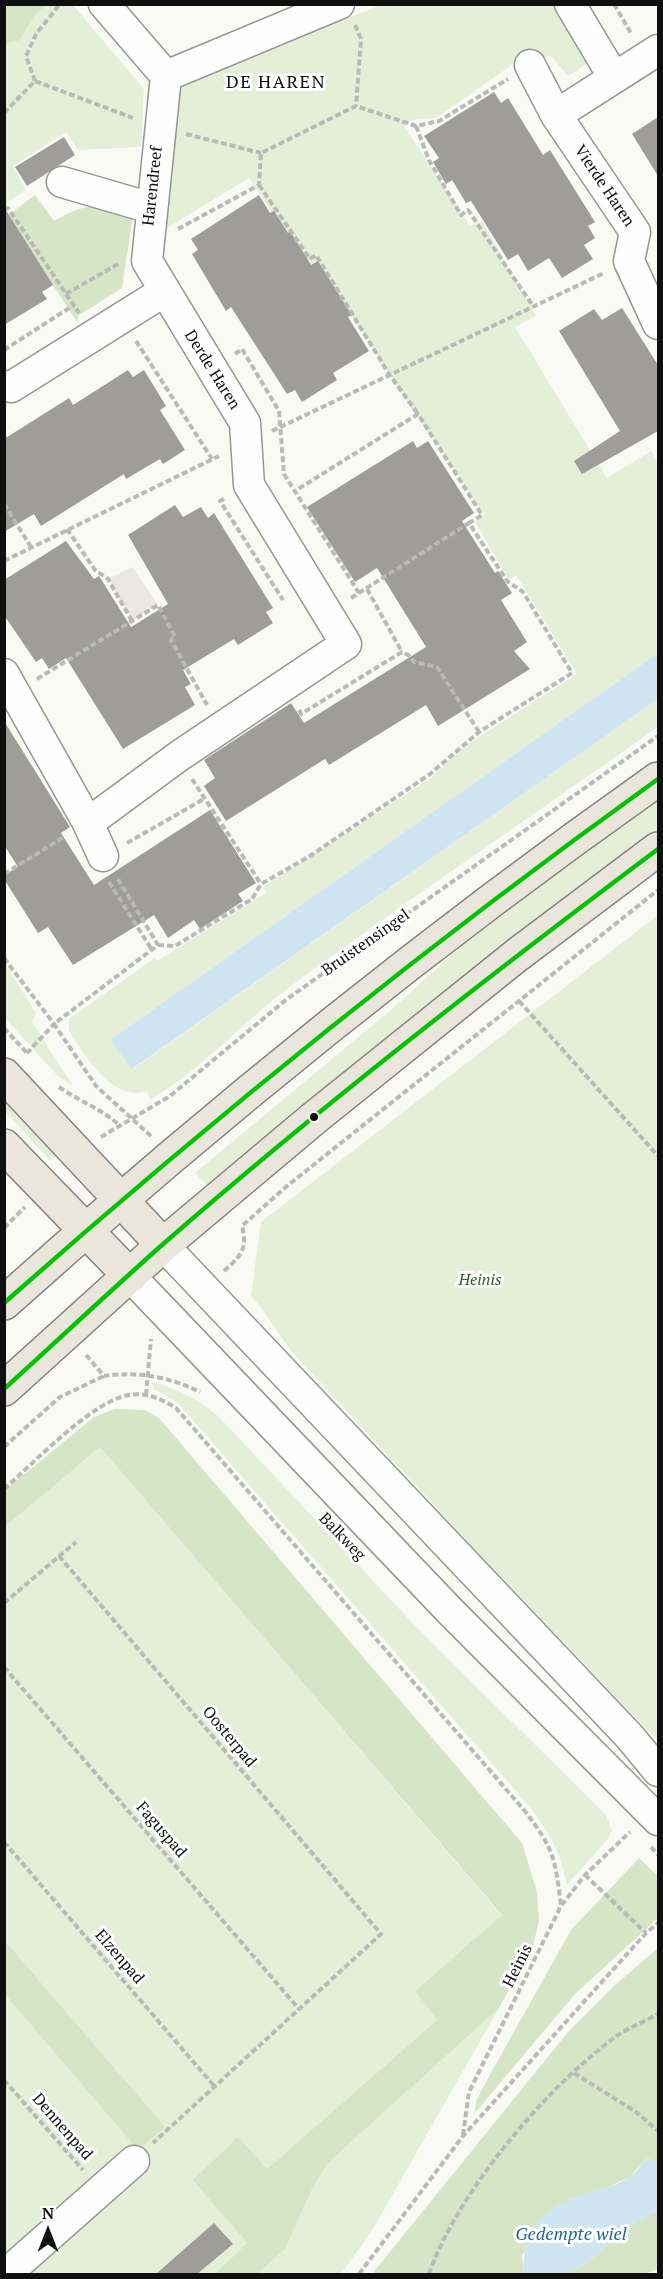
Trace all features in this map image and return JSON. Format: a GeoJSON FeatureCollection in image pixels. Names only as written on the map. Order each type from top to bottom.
{"type":"FeatureCollection","features":[{"type":"Feature","properties":{"kind":"main road"},"geometry":{"type":"LineString","coordinates":[[4,1303],[119,1200],[411,962],[658,779]]}},
{"type":"Feature","properties":{"kind":"main road"},"geometry":{"type":"LineString","coordinates":[[4,1389],[163,1245],[508,963],[658,849]]}},
{"type":"Feature","properties":{"kind":"main road"},"geometry":{"type":"LineString","coordinates":[[16,1064],[80,1157],[163,1245]]}},
{"type":"Feature","properties":{"kind":"main road"},"geometry":{"type":"LineString","coordinates":[[4,1146],[130,1275]]}},
{"type":"Feature","properties":{"kind":"street"},"geometry":{"type":"LineString","coordinates":[[104,4],[166,76],[346,13]]}},
{"type":"Feature","properties":{"kind":"street"},"geometry":{"type":"LineString","coordinates":[[570,4],[613,76]]}},
{"type":"Feature","properties":{"kind":"street"},"geometry":{"type":"LineString","coordinates":[[556,116],[613,76],[652,54]]}},
{"type":"Feature","properties":{"kind":"street","name":"Vierde Haren"},"geometry":{"type":"LineString","coordinates":[[530,65],[556,116],[635,232],[629,261]]}},
{"type":"Feature","properties":{"kind":"street","name":"Harendreef"},"geometry":{"type":"LineString","coordinates":[[164,292],[147,261],[147,247],[166,76]]}},
{"type":"Feature","properties":{"kind":"street"},"geometry":{"type":"LineString","coordinates":[[62,182],[151,208]]}},
{"type":"Feature","properties":{"kind":"street"},"geometry":{"type":"LineString","coordinates":[[629,261],[658,324]]}},
{"type":"Feature","properties":{"kind":"street"},"geometry":{"type":"LineString","coordinates":[[4,386],[11,387],[164,292]]}},
{"type":"Feature","properties":{"kind":"street","name":"Derde Haren"},"geometry":{"type":"LineString","coordinates":[[88,823],[179,756],[346,644],[329,612],[249,485],[245,423],[164,292]]}},
{"type":"Feature","properties":{"kind":"street"},"geometry":{"type":"LineString","coordinates":[[9,684],[88,823],[104,856]]}},
{"type":"Feature","properties":{"kind":"street"},"geometry":{"type":"LineString","coordinates":[[163,1245],[630,1737],[658,1771]]}},
{"type":"Feature","properties":{"kind":"street","name":"Balkweg"},"geometry":{"type":"LineString","coordinates":[[130,1275],[450,1611],[644,1832]]}},
{"type":"Feature","properties":{"kind":"street"},"geometry":{"type":"LineString","coordinates":[[6,2274],[134,2161]]}},
{"type":"Feature","properties":{"kind":"path"},"geometry":{"type":"LineString","coordinates":[[60,4],[36,34],[26,56],[35,81],[160,127],[261,153],[356,106],[416,126],[439,121],[530,65]]}},
{"type":"Feature","properties":{"kind":"path"},"geometry":{"type":"LineString","coordinates":[[614,4],[652,54]]}},
{"type":"Feature","properties":{"kind":"path"},"geometry":{"type":"LineString","coordinates":[[346,13],[361,39],[356,106]]}},
{"type":"Feature","properties":{"kind":"path"},"geometry":{"type":"LineString","coordinates":[[4,113],[35,81]]}},
{"type":"Feature","properties":{"kind":"path"},"geometry":{"type":"LineString","coordinates":[[416,126],[429,160],[461,215],[468,210],[533,306]]}},
{"type":"Feature","properties":{"kind":"path"},"geometry":{"type":"LineString","coordinates":[[261,153],[259,185],[310,259],[316,255],[389,374],[418,414],[482,515],[329,612]]}},
{"type":"Feature","properties":{"kind":"path"},"geometry":{"type":"LineString","coordinates":[[66,294],[259,185]]}},
{"type":"Feature","properties":{"kind":"path"},"geometry":{"type":"LineString","coordinates":[[4,209],[8,208],[94,335]]}},
{"type":"Feature","properties":{"kind":"path"},"geometry":{"type":"LineString","coordinates":[[4,561],[389,374],[629,261]]}},
{"type":"Feature","properties":{"kind":"path"},"geometry":{"type":"LineString","coordinates":[[4,350],[74,305]]}},
{"type":"Feature","properties":{"kind":"path"},"geometry":{"type":"LineString","coordinates":[[121,318],[212,459]]}},
{"type":"Feature","properties":{"kind":"path"},"geometry":{"type":"LineString","coordinates":[[359,593],[295,491],[418,414]]}},
{"type":"Feature","properties":{"kind":"path"},"geometry":{"type":"LineString","coordinates":[[4,504],[31,547]]}},
{"type":"Feature","properties":{"kind":"path"},"geometry":{"type":"LineString","coordinates":[[16,1064],[54,1024],[158,945],[176,946],[252,899],[261,884],[310,856],[430,774],[479,732],[572,673],[523,592],[507,581],[469,523]]}},
{"type":"Feature","properties":{"kind":"path"},"geometry":{"type":"LineString","coordinates":[[67,529],[95,570],[108,579],[132,621]]}},
{"type":"Feature","properties":{"kind":"path"},"geometry":{"type":"LineString","coordinates":[[367,589],[402,652],[410,656],[414,662],[437,667],[479,732]]}},
{"type":"Feature","properties":{"kind":"path"},"geometry":{"type":"LineString","coordinates":[[9,684],[132,621],[158,605],[175,637],[171,640],[221,729]]}},
{"type":"Feature","properties":{"kind":"path"},"geometry":{"type":"LineString","coordinates":[[284,687],[301,714],[402,652]]}},
{"type":"Feature","properties":{"kind":"path","name":"Bruistensingel"},"geometry":{"type":"LineString","coordinates":[[80,1157],[118,1125],[170,1096],[287,999],[658,736]]}},
{"type":"Feature","properties":{"kind":"path"},"geometry":{"type":"LineString","coordinates":[[179,756],[204,800],[261,884]]}},
{"type":"Feature","properties":{"kind":"path"},"geometry":{"type":"LineString","coordinates":[[152,950],[95,861],[204,800]]}},
{"type":"Feature","properties":{"kind":"path"},"geometry":{"type":"LineString","coordinates":[[4,874],[88,823]]}},
{"type":"Feature","properties":{"kind":"path"},"geometry":{"type":"LineString","coordinates":[[104,856],[158,945]]}},
{"type":"Feature","properties":{"kind":"path"},"geometry":{"type":"LineString","coordinates":[[204,1288],[239,1258],[245,1241],[242,1226],[287,1186],[658,890]]}},
{"type":"Feature","properties":{"kind":"path"},"geometry":{"type":"LineString","coordinates":[[4,958],[54,1024],[96,1086],[133,1118]]}},
{"type":"Feature","properties":{"kind":"path"},"geometry":{"type":"LineString","coordinates":[[519,1001],[658,1156]]}},
{"type":"Feature","properties":{"kind":"path"},"geometry":{"type":"LineString","coordinates":[[4,1028],[16,1064]]}},
{"type":"Feature","properties":{"kind":"path"},"geometry":{"type":"LineString","coordinates":[[16,1064],[34,1061]]}},
{"type":"Feature","properties":{"kind":"path"},"geometry":{"type":"LineString","coordinates":[[56,1085],[78,1100],[101,1109],[118,1125]]}},
{"type":"Feature","properties":{"kind":"path"},"geometry":{"type":"LineString","coordinates":[[146,1395],[152,1334],[171,1317]]}},
{"type":"Feature","properties":{"kind":"path"},"geometry":{"type":"LineString","coordinates":[[66,1334],[104,1376]]}},
{"type":"Feature","properties":{"kind":"path"},"geometry":{"type":"LineString","coordinates":[[4,1447],[60,1397],[104,1376],[127,1372],[147,1374],[180,1382],[202,1394]]}},
{"type":"Feature","properties":{"kind":"path"},"geometry":{"type":"LineString","coordinates":[[4,1489],[85,1418],[107,1403],[128,1395],[146,1395],[163,1400],[176,1408],[524,1809],[546,1839],[556,1860],[561,1906]]}},
{"type":"Feature","properties":{"kind":"path"},"geometry":{"type":"LineString","coordinates":[[4,1603],[76,1542]]}},
{"type":"Feature","properties":{"kind":"path","name":"Oosterpad"},"geometry":{"type":"LineString","coordinates":[[58,1556],[381,1934],[299,2009]]}},
{"type":"Feature","properties":{"kind":"path","name":"Faguspad"},"geometry":{"type":"LineString","coordinates":[[4,1667],[299,2009]]}},
{"type":"Feature","properties":{"kind":"path"},"geometry":{"type":"LineString","coordinates":[[626,1822],[644,1832],[658,1855]]}},
{"type":"Feature","properties":{"kind":"path","name":"Heinis"},"geometry":{"type":"LineString","coordinates":[[463,2136],[469,2092],[561,1906],[585,1875],[644,1832]]}},
{"type":"Feature","properties":{"kind":"path","name":"Elzenpad"},"geometry":{"type":"LineString","coordinates":[[4,1842],[215,2087]]}},
{"type":"Feature","properties":{"kind":"path"},"geometry":{"type":"LineString","coordinates":[[585,1875],[646,1933]]}},
{"type":"Feature","properties":{"kind":"path","name":"Heinis"},"geometry":{"type":"LineString","coordinates":[[359,2274],[463,2136],[646,1933],[658,1923]]}},
{"type":"Feature","properties":{"kind":"path"},"geometry":{"type":"LineString","coordinates":[[134,2161],[299,2009]]}},
{"type":"Feature","properties":{"kind":"path"},"geometry":{"type":"LineString","coordinates":[[429,2274],[469,2196],[519,2130],[574,2073],[615,2037],[658,2014]]}},
{"type":"Feature","properties":{"kind":"path"},"geometry":{"type":"LineString","coordinates":[[574,2073],[636,2112],[658,2131]]}},
{"type":"Feature","properties":{"kind":"path","name":"Dennenpad"},"geometry":{"type":"LineString","coordinates":[[4,2080],[101,2191]]}},
{"type":"Feature","properties":{"kind":"green space"},"geometry":{"type":"Polygon","coordinates":[[[5,4],[46,5],[34,16],[20,40],[5,44],[5,4]]]}},
{"type":"Feature","properties":{"kind":"green space"},"geometry":{"type":"Polygon","coordinates":[[[46,5],[73,5],[144,89],[141,147],[78,150],[66,132],[13,166],[26,190],[5,204],[5,44],[20,39],[34,16],[46,5]]]}},
{"type":"Feature","properties":{"kind":"green space"},"geometry":{"type":"Polygon","coordinates":[[[380,5],[559,5],[595,59],[568,76],[550,55],[532,66],[526,55],[436,118],[412,120],[404,126],[470,226],[482,221],[536,316],[515,327],[607,478],[651,451],[658,463],[658,653],[110,1040],[133,1069],[658,699],[658,727],[291,986],[205,1060],[150,1100],[147,1091],[134,1093],[122,1090],[101,1075],[69,1032],[69,1019],[155,958],[157,961],[266,893],[263,887],[431,778],[462,748],[577,674],[516,575],[509,580],[475,522],[485,515],[411,408],[321,268],[308,269],[249,178],[157,234],[173,100],[181,88],[380,5]]]}},
{"type":"Feature","properties":{"kind":"green space"},"geometry":{"type":"Polygon","coordinates":[[[35,195],[54,221],[75,211],[92,207],[101,207],[133,216],[122,288],[78,316],[78,323],[7,216],[35,195]]]}},
{"type":"Feature","properties":{"kind":"green space"},"geometry":{"type":"Polygon","coordinates":[[[658,794],[658,830],[516,937],[209,1187],[195,1173],[391,1010],[496,915],[658,794]]]}},
{"type":"Feature","properties":{"kind":"green space","name":"Heinis"},"geometry":{"type":"Polygon","coordinates":[[[658,915],[658,1741],[483,1558],[293,1353],[251,1296],[261,1222],[658,915]]]}},
{"type":"Feature","properties":{"kind":"green space"},"geometry":{"type":"Polygon","coordinates":[[[5,964],[36,1013],[32,1022],[73,1086],[58,1076],[5,1018],[5,964]]]}},
{"type":"Feature","properties":{"kind":"green space"},"geometry":{"type":"Polygon","coordinates":[[[5,1098],[56,1155],[50,1161],[5,1111],[5,1098]]]}},
{"type":"Feature","properties":{"kind":"green space"},"geometry":{"type":"Polygon","coordinates":[[[152,1382],[188,1395],[219,1417],[422,1633],[606,1815],[612,1830],[608,1839],[567,1885],[553,1843],[529,1806],[177,1402],[154,1389],[152,1382]]]}},
{"type":"Feature","properties":{"kind":"green space"},"geometry":{"type":"Polygon","coordinates":[[[115,1409],[145,1410],[159,1418],[522,1843],[537,1892],[539,1921],[533,1946],[499,2008],[329,2162],[313,2187],[285,2249],[257,2274],[215,2274],[247,2243],[193,2180],[238,2137],[267,2169],[437,2020],[415,1991],[502,1915],[100,1447],[5,1527],[5,1490],[94,1417],[115,1409]]]}},
{"type":"Feature","properties":{"kind":"green space"},"geometry":{"type":"Polygon","coordinates":[[[100,1447],[502,1916],[415,1991],[437,2020],[267,2169],[224,2216],[247,2243],[215,2274],[5,2274],[5,1527],[100,1447]]]}},
{"type":"Feature","properties":{"kind":"green space"},"geometry":{"type":"Polygon","coordinates":[[[639,1858],[658,1876],[658,1918],[574,1995],[475,2113],[476,2101],[487,2080],[571,1930],[639,1858]]]}},
{"type":"Feature","properties":{"kind":"green space"},"geometry":{"type":"Polygon","coordinates":[[[4,1940],[165,2127],[138,2150],[5,1994],[4,1940]]]}},
{"type":"Feature","properties":{"kind":"green space"},"geometry":{"type":"Polygon","coordinates":[[[658,1948],[658,2163],[647,2158],[630,2177],[599,2191],[570,2199],[522,2255],[524,2274],[372,2274],[568,2032],[614,1986],[658,1948]]]}},
{"type":"Feature","properties":{"kind":"green space"},"geometry":{"type":"Polygon","coordinates":[[[499,2008],[373,2229],[341,2274],[257,2274],[285,2249],[313,2187],[329,2162],[499,2008]]]}},
{"type":"Feature","properties":{"kind":"green space"},"geometry":{"type":"Polygon","coordinates":[[[658,2210],[658,2269],[644,2274],[565,2274],[588,2263],[624,2228],[658,2210]]]}},
{"type":"Feature","properties":{"kind":"shaded area"},"geometry":{"type":"Polygon","coordinates":[[[133,567],[158,605],[132,621],[108,579],[133,567]]]}},
{"type":"Feature","properties":{"kind":"water"},"geometry":{"type":"Polygon","coordinates":[[[658,653],[658,699],[132,1069],[110,1040],[658,653]]]}},
{"type":"Feature","properties":{"kind":"water","name":"Gedempte wiel"},"geometry":{"type":"Polygon","coordinates":[[[647,2158],[658,2163],[658,2210],[624,2228],[588,2263],[565,2274],[524,2274],[525,2250],[529,2238],[534,2228],[549,2211],[571,2199],[621,2182],[633,2174],[647,2158]]]}},
{"type":"Feature","properties":{"kind":"building"},"geometry":{"type":"Polygon","coordinates":[[[494,92],[501,103],[508,98],[543,155],[550,150],[595,222],[588,226],[595,238],[584,245],[593,259],[562,278],[549,258],[528,271],[518,254],[508,260],[471,201],[466,203],[452,180],[446,184],[433,162],[439,158],[424,136],[494,92]]]}},
{"type":"Feature","properties":{"kind":"building"},"geometry":{"type":"Polygon","coordinates":[[[658,117],[658,176],[632,134],[658,117]]]}},
{"type":"Feature","properties":{"kind":"building"},"geometry":{"type":"Polygon","coordinates":[[[64,137],[75,155],[27,186],[15,167],[64,137]]]}},
{"type":"Feature","properties":{"kind":"building"},"geometry":{"type":"Polygon","coordinates":[[[259,195],[270,213],[274,211],[288,233],[290,231],[311,265],[318,261],[352,315],[348,317],[369,351],[333,373],[337,380],[302,402],[295,390],[287,394],[231,307],[226,311],[192,254],[198,250],[191,239],[259,195]]]}},
{"type":"Feature","properties":{"kind":"building"},"geometry":{"type":"Polygon","coordinates":[[[4,207],[53,285],[42,292],[47,299],[4,325],[4,207]]]}},
{"type":"Feature","properties":{"kind":"building"},"geometry":{"type":"Polygon","coordinates":[[[622,308],[658,365],[658,431],[582,474],[574,461],[620,431],[559,331],[594,309],[602,320],[622,308]]]}},
{"type":"Feature","properties":{"kind":"building"},"geometry":{"type":"Polygon","coordinates":[[[128,370],[133,377],[144,370],[166,406],[160,410],[185,450],[163,464],[160,459],[126,479],[124,474],[41,526],[34,514],[4,532],[4,439],[69,398],[73,405],[128,370]]]}},
{"type":"Feature","properties":{"kind":"building"},"geometry":{"type":"Polygon","coordinates":[[[413,441],[417,448],[428,441],[474,513],[462,521],[495,573],[498,571],[512,593],[501,600],[527,642],[514,651],[530,669],[438,726],[426,705],[329,765],[325,759],[226,821],[204,786],[215,778],[204,760],[291,703],[304,723],[426,647],[377,568],[355,582],[307,507],[413,441]]]}},
{"type":"Feature","properties":{"kind":"building"},"geometry":{"type":"Polygon","coordinates":[[[175,505],[183,517],[201,507],[208,518],[214,513],[273,608],[266,612],[273,623],[238,645],[234,639],[183,670],[191,684],[185,687],[195,705],[123,749],[66,658],[49,669],[42,658],[36,662],[4,615],[4,580],[66,541],[94,579],[99,576],[131,627],[168,604],[128,535],[175,505]]]}},
{"type":"Feature","properties":{"kind":"building"},"geometry":{"type":"Polygon","coordinates":[[[4,721],[70,827],[61,833],[94,885],[210,810],[256,883],[238,894],[243,901],[200,929],[194,920],[168,938],[154,915],[73,965],[48,927],[38,933],[4,879],[4,875],[18,867],[4,845],[4,721]]]}},
{"type":"Feature","properties":{"kind":"building"},"geometry":{"type":"Polygon","coordinates":[[[214,2223],[233,2244],[197,2274],[156,2274],[214,2223]]]}},
{"type":"Feature","properties":{"kind":"transit line"},"geometry":{"type":"LineString","coordinates":[[4,1303],[243,1098],[325,1032],[490,903],[658,779]]}},
{"type":"Feature","properties":{"kind":"transit line"},"geometry":{"type":"LineString","coordinates":[[4,1389],[162,1245],[283,1142],[469,993],[658,849]]}},
{"type":"Feature","properties":{"kind":"district","name":"DE HAREN"},"geometry":{"type":"Point","coordinates":[276,83]}}]}
